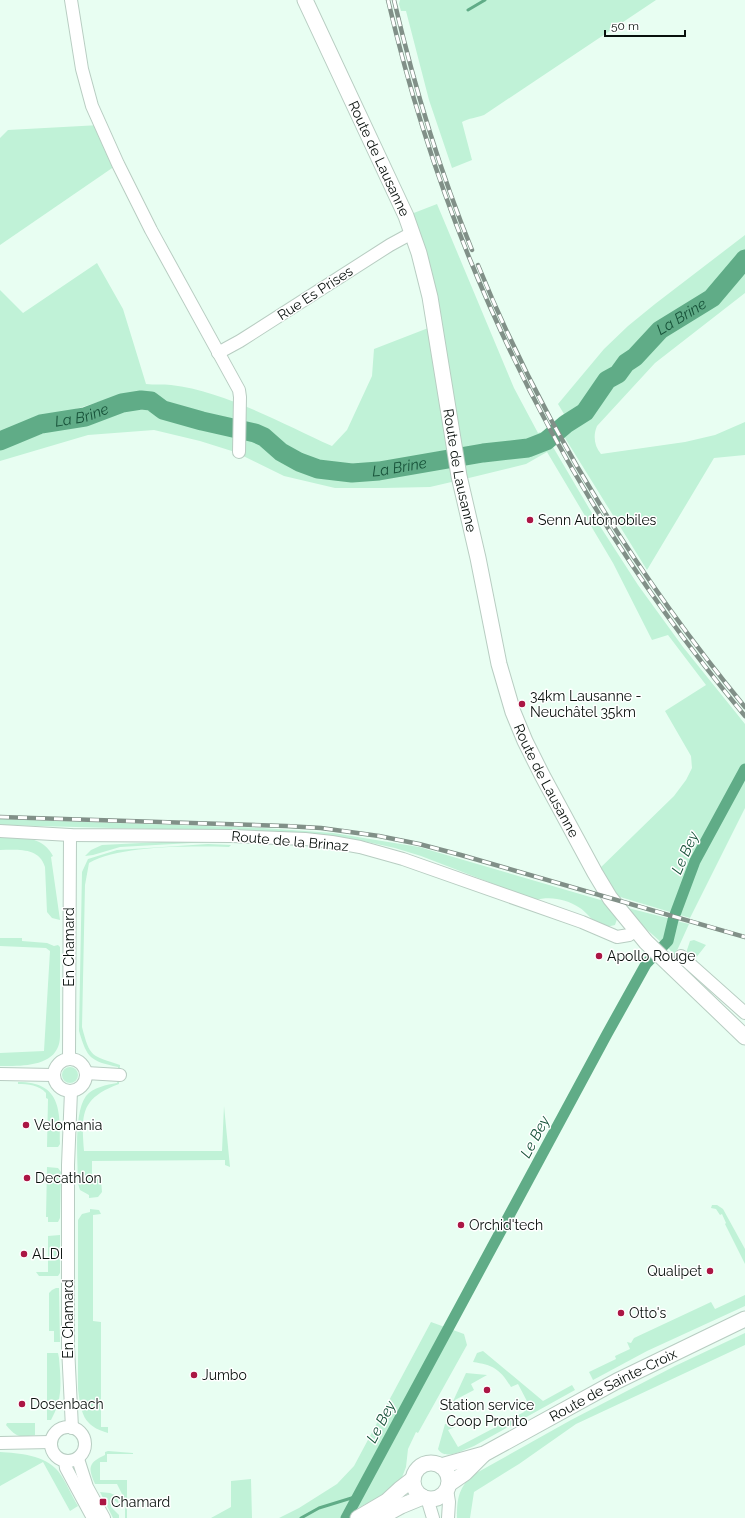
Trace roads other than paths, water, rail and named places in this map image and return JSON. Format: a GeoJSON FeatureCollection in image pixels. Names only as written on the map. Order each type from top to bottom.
{"type":"FeatureCollection","features":[{"type":"Feature","properties":{"kind":"main road","name":"Route de Lausanne"},"geometry":{"type":"LineString","coordinates":[[305,0],[406,216],[412,233],[430,297],[459,476],[476,548],[499,664],[513,712],[539,770],[610,898],[646,942],[675,961],[745,1037]]}},
{"type":"Feature","properties":{"kind":"main road","name":"Route de Sainte-Croix"},"geometry":{"type":"LineString","coordinates":[[441,1466],[484,1454],[617,1381],[745,1319]]}},
{"type":"Feature","properties":{"kind":"main road","name":"Route de Sainte-Croix"},"geometry":{"type":"LineString","coordinates":[[448,1487],[484,1454]]}},
{"type":"Feature","properties":{"kind":"main road"},"geometry":{"type":"LineString","coordinates":[[369,1516],[425,1497],[438,1497],[448,1487],[448,1474],[441,1466],[435,1463],[424,1464],[416,1471],[413,1479],[414,1487],[425,1497]]}},
{"type":"Feature","properties":{"kind":"main road"},"geometry":{"type":"LineString","coordinates":[[369,1516],[400,1488],[413,1479]]}},
{"type":"Feature","properties":{"kind":"street"},"geometry":{"type":"LineString","coordinates":[[71,0],[82,69],[92,106],[108,144],[151,230],[238,390],[240,404],[239,452]]}},
{"type":"Feature","properties":{"kind":"street","name":"Rue Es Prises"},"geometry":{"type":"LineString","coordinates":[[218,353],[240,341],[390,245],[412,233]]}},
{"type":"Feature","properties":{"kind":"street","name":"Route de la Brinaz"},"geometry":{"type":"LineString","coordinates":[[0,831],[70,835],[252,836],[305,839],[360,847],[418,864],[582,922],[617,937],[629,935],[636,930]]}},
{"type":"Feature","properties":{"kind":"street","name":"En Chamard"},"geometry":{"type":"LineString","coordinates":[[69,1058],[70,835]]}},
{"type":"Feature","properties":{"kind":"street"},"geometry":{"type":"LineString","coordinates":[[675,961],[745,1013]]}},
{"type":"Feature","properties":{"kind":"street"},"geometry":{"type":"LineString","coordinates":[[69,1058],[78,1060],[85,1068],[86,1073],[84,1083],[76,1090],[71,1091],[61,1088],[54,1080],[56,1066],[64,1059],[69,1058]]}},
{"type":"Feature","properties":{"kind":"street"},"geometry":{"type":"LineString","coordinates":[[86,1073],[120,1075]]}},
{"type":"Feature","properties":{"kind":"street"},"geometry":{"type":"LineString","coordinates":[[0,1074],[54,1075]]}},
{"type":"Feature","properties":{"kind":"street","name":"En Chamard"},"geometry":{"type":"LineString","coordinates":[[71,1091],[68,1165],[68,1325],[70,1410],[72,1428]]}},
{"type":"Feature","properties":{"kind":"street"},"geometry":{"type":"LineString","coordinates":[[66,1427],[72,1428],[81,1433],[84,1438],[85,1449],[78,1459],[65,1461],[59,1459],[54,1454],[51,1442],[58,1430],[66,1427]]}},
{"type":"Feature","properties":{"kind":"street"},"geometry":{"type":"LineString","coordinates":[[0,1443],[51,1442]]}},
{"type":"Feature","properties":{"kind":"street"},"geometry":{"type":"LineString","coordinates":[[78,1459],[87,1487],[104,1518]]}},
{"type":"Feature","properties":{"kind":"street"},"geometry":{"type":"LineString","coordinates":[[65,1461],[66,1468],[93,1518]]}},
{"type":"Feature","properties":{"kind":"street"},"geometry":{"type":"LineString","coordinates":[[448,1487],[448,1518]]}},
{"type":"Feature","properties":{"kind":"street"},"geometry":{"type":"LineString","coordinates":[[425,1497],[433,1518]]}},
{"type":"Feature","properties":{"kind":"waterway"},"geometry":{"type":"LineString","coordinates":[[468,10],[485,0]]}},
{"type":"Feature","properties":{"kind":"waterway","name":"La Brine"},"geometry":{"type":"LineString","coordinates":[[0,441],[41,424],[85,417],[122,403],[141,400],[151,401],[163,410],[202,421],[255,433],[264,437],[281,452],[299,462],[318,469],[352,473],[379,471],[483,453],[528,448],[546,441],[566,424],[585,412],[607,380],[618,374],[626,363],[635,357],[660,330],[712,298],[745,259]]}},
{"type":"Feature","properties":{"kind":"waterway","name":"Le Bey"},"geometry":{"type":"LineString","coordinates":[[346,1518],[646,964],[668,941],[673,920],[695,861],[745,769]]}},
{"type":"Feature","properties":{"kind":"waterway"},"geometry":{"type":"LineString","coordinates":[[301,1518],[319,1508],[358,1496]]}},
{"type":"Feature","properties":{"kind":"railway"},"geometry":{"type":"LineString","coordinates":[[388,0],[414,99],[445,195],[482,289],[524,379],[571,468],[624,553],[682,636],[745,716]]}},
{"type":"Feature","properties":{"kind":"railway"},"geometry":{"type":"LineString","coordinates":[[394,0],[410,64],[428,126],[438,158],[472,250]]}},
{"type":"Feature","properties":{"kind":"railway"},"geometry":{"type":"LineString","coordinates":[[478,265],[532,383],[562,440],[595,496],[629,550],[666,604],[745,707]]}},
{"type":"Feature","properties":{"kind":"railway"},"geometry":{"type":"LineString","coordinates":[[0,817],[286,826],[321,828],[379,836],[419,844],[461,855],[745,937]]}},
{"type":"Feature","properties":{"kind":"place","name":"Senn Automobiles"},"geometry":{"type":"Point","coordinates":[530,520]}},
{"type":"Feature","properties":{"kind":"place","name":"34km Lausanne - Neuchâtel 35km"},"geometry":{"type":"Point","coordinates":[522,704]}},
{"type":"Feature","properties":{"kind":"place","name":"Apollo Rouge"},"geometry":{"type":"Point","coordinates":[599,956]}},
{"type":"Feature","properties":{"kind":"place","name":"Velomania"},"geometry":{"type":"Point","coordinates":[26,1125]}},
{"type":"Feature","properties":{"kind":"place","name":"Decathlon"},"geometry":{"type":"Point","coordinates":[27,1178]}},
{"type":"Feature","properties":{"kind":"place","name":"Orchid'tech"},"geometry":{"type":"Point","coordinates":[461,1225]}},
{"type":"Feature","properties":{"kind":"place","name":"ALDI"},"geometry":{"type":"Point","coordinates":[24,1254]}},
{"type":"Feature","properties":{"kind":"place","name":"Qualipet"},"geometry":{"type":"Point","coordinates":[710,1271]}},
{"type":"Feature","properties":{"kind":"place","name":"Otto's"},"geometry":{"type":"Point","coordinates":[621,1313]}},
{"type":"Feature","properties":{"kind":"place","name":"Jumbo"},"geometry":{"type":"Point","coordinates":[194,1375]}},
{"type":"Feature","properties":{"kind":"place","name":"Station service Coop Pronto"},"geometry":{"type":"Point","coordinates":[487,1390]}},
{"type":"Feature","properties":{"kind":"place","name":"Dosenbach"},"geometry":{"type":"Point","coordinates":[22,1404]}},
{"type":"Feature","properties":{"kind":"place","name":"Chamard"},"geometry":{"type":"Point","coordinates":[103,1502]}}]}
